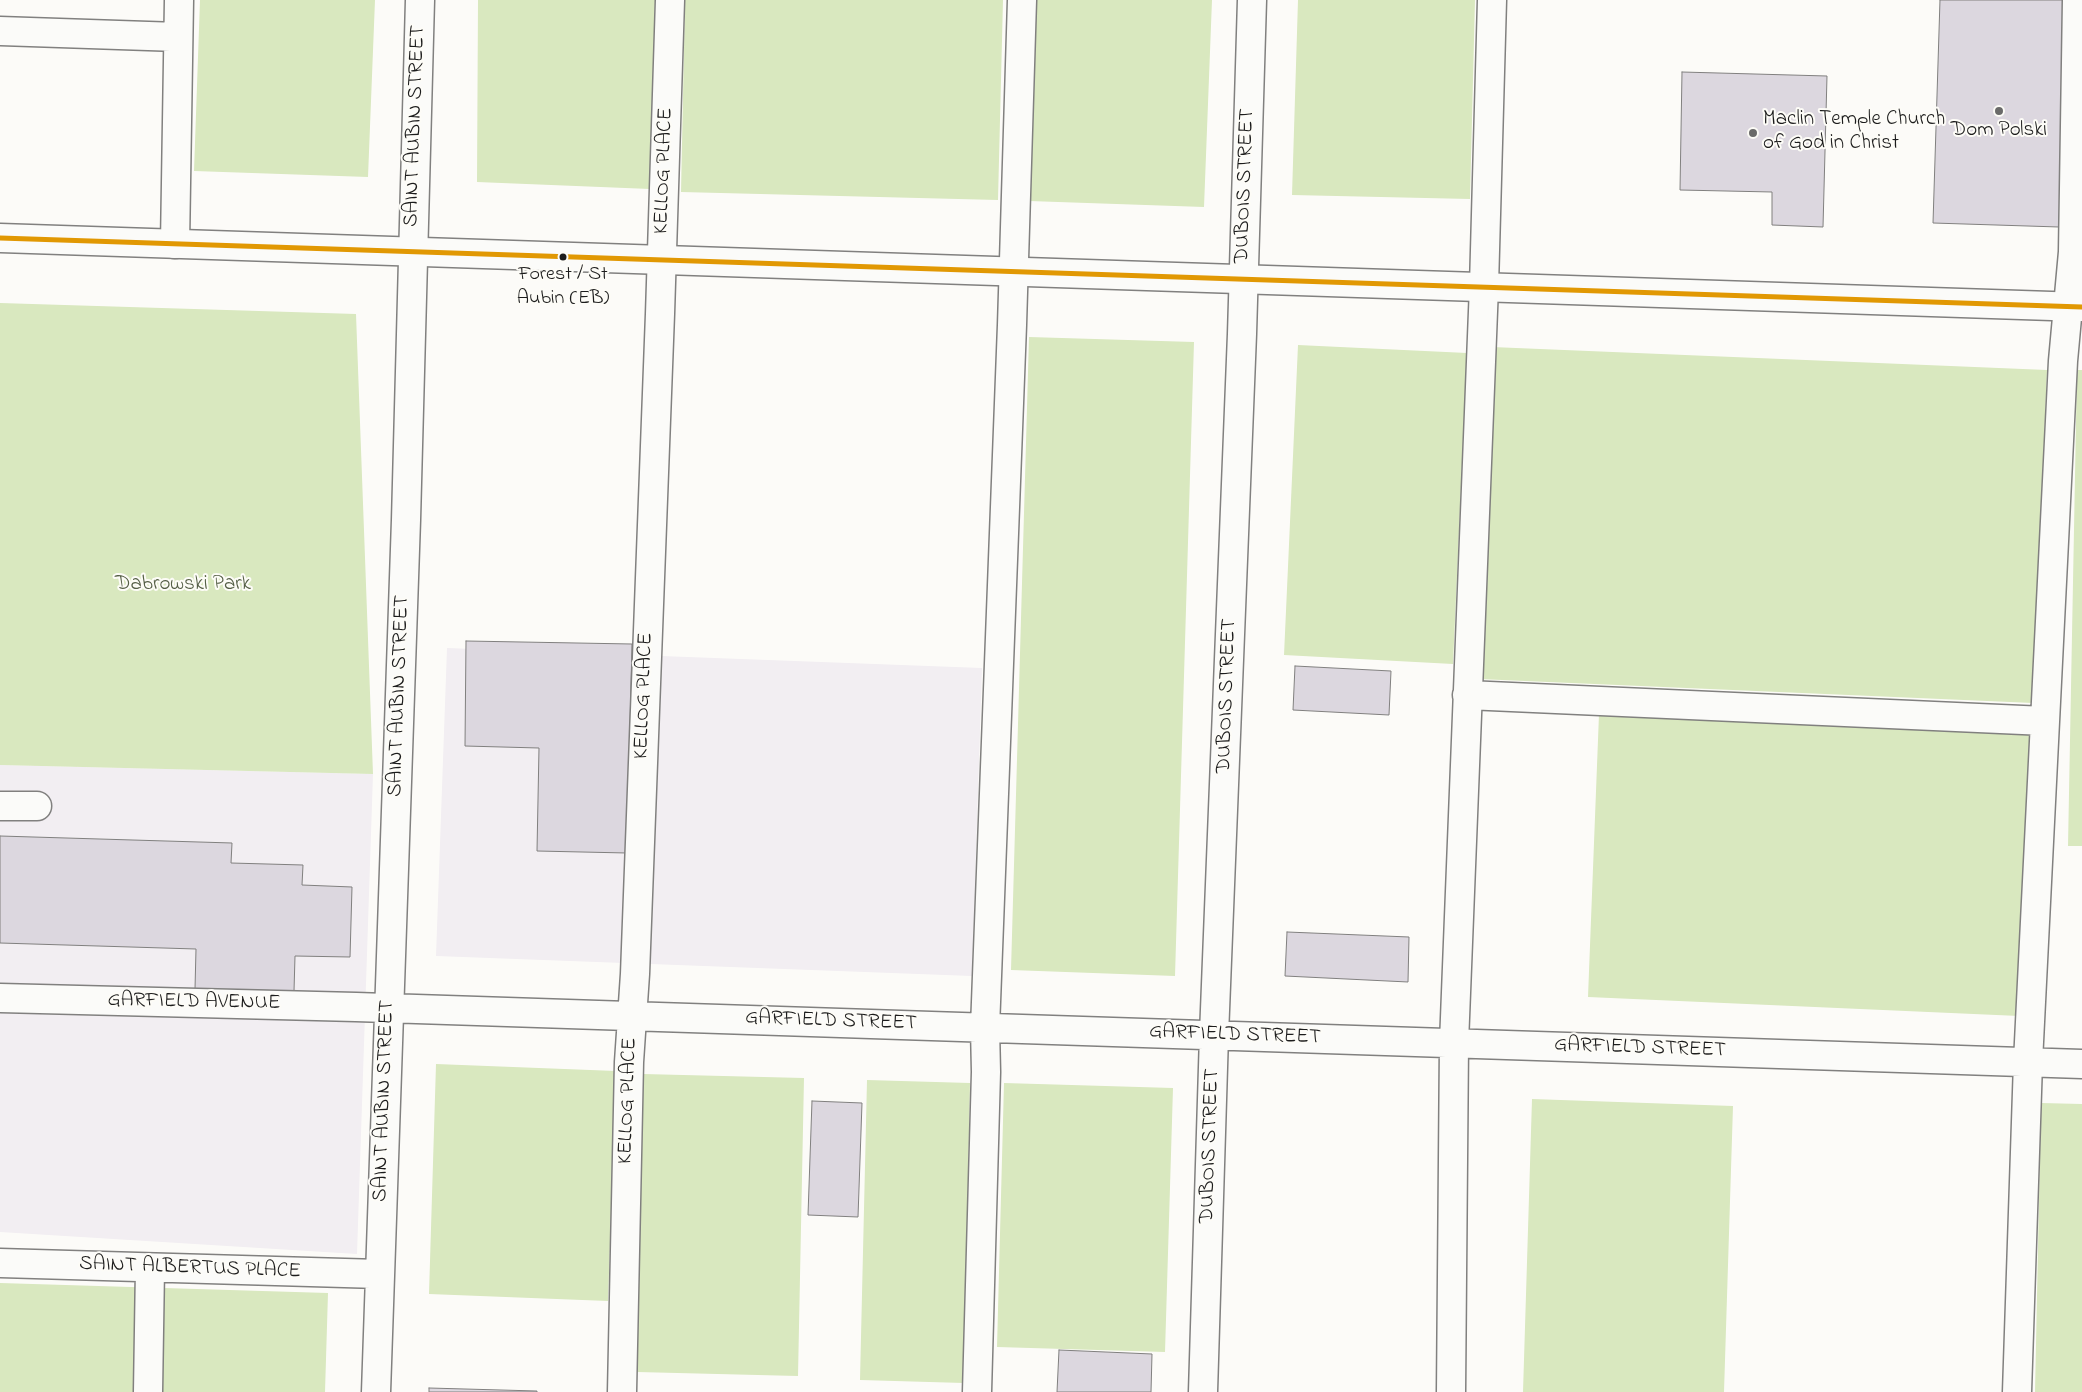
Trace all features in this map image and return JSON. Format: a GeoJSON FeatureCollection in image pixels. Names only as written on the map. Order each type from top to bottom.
{"type":"FeatureCollection","features":[{"type":"Feature","properties":{"kind":"street"},"geometry":{"type":"LineString","coordinates":[[174,244],[178,0]]}},
{"type":"Feature","properties":{"kind":"street","name":"SAINT AUBIN STREET"},"geometry":{"type":"LineString","coordinates":[[376,1392],[406,520],[420,0]]}},
{"type":"Feature","properties":{"kind":"street","name":"KELLOG PLACE"},"geometry":{"type":"LineString","coordinates":[[622,1392],[629,1062],[662,260],[670,0]]}},
{"type":"Feature","properties":{"kind":"street"},"geometry":{"type":"LineString","coordinates":[[977,1392],[986,1072],[985,1028],[1014,271],[1022,0]]}},
{"type":"Feature","properties":{"kind":"street","name":"DUBOIS STREET"},"geometry":{"type":"LineString","coordinates":[[1203,1392],[1214,1035],[1252,0]]}},
{"type":"Feature","properties":{"kind":"street"},"geometry":{"type":"LineString","coordinates":[[1451,1392],[1454,1043],[1484,286],[1492,0]]}},
{"type":"Feature","properties":{"kind":"street"},"geometry":{"type":"LineString","coordinates":[[2018,1392],[2028,1062],[2063,361],[2076,306],[2073,252],[2077,0]]}},
{"type":"Feature","properties":{"kind":"street"},"geometry":{"type":"LineString","coordinates":[[0,31],[178,37]]}},
{"type":"Feature","properties":{"kind":"street"},"geometry":{"type":"LineString","coordinates":[[0,238],[2076,306]]}},
{"type":"Feature","properties":{"kind":"street"},"geometry":{"type":"LineString","coordinates":[[1467,695],[2045,721]]}},
{"type":"Feature","properties":{"kind":"street"},"geometry":{"type":"LineString","coordinates":[[0,806],[37,806]]}},
{"type":"Feature","properties":{"kind":"street","name":"GARFIELD AVENUE"},"geometry":{"type":"LineString","coordinates":[[0,998],[389,1008]]}},
{"type":"Feature","properties":{"kind":"street","name":"GARFIELD STREET"},"geometry":{"type":"LineString","coordinates":[[389,1008],[2082,1064]]}},
{"type":"Feature","properties":{"kind":"street","name":"SAINT ALBERTUS PLACE"},"geometry":{"type":"LineString","coordinates":[[0,1264],[379,1274]]}},
{"type":"Feature","properties":{"kind":"street"},"geometry":{"type":"LineString","coordinates":[[148,1392],[150,1268]]}},
{"type":"Feature","properties":{"kind":"shaded area"},"geometry":{"type":"Polygon","coordinates":[[[447,648],[982,668],[972,976],[436,956],[447,648]]]}},
{"type":"Feature","properties":{"kind":"shaded area"},"geometry":{"type":"Polygon","coordinates":[[[0,765],[373,774],[357,1254],[0,1232],[0,765]]]}},
{"type":"Feature","properties":{"kind":"green space"},"geometry":{"type":"Polygon","coordinates":[[[200,0],[375,0],[368,177],[194,171],[200,0]]]}},
{"type":"Feature","properties":{"kind":"green space"},"geometry":{"type":"Polygon","coordinates":[[[478,0],[655,0],[650,189],[477,182],[478,0]]]}},
{"type":"Feature","properties":{"kind":"green space"},"geometry":{"type":"Polygon","coordinates":[[[685,0],[1003,0],[998,200],[681,192],[685,0]]]}},
{"type":"Feature","properties":{"kind":"green space"},"geometry":{"type":"Polygon","coordinates":[[[1036,0],[1212,0],[1204,207],[1029,201],[1036,0]]]}},
{"type":"Feature","properties":{"kind":"green space"},"geometry":{"type":"Polygon","coordinates":[[[1298,0],[1475,0],[1470,199],[1292,195],[1298,0]]]}},
{"type":"Feature","properties":{"kind":"green space","name":"Dabrowski Park"},"geometry":{"type":"Polygon","coordinates":[[[0,303],[356,314],[373,774],[0,765],[0,303]]]}},
{"type":"Feature","properties":{"kind":"green space"},"geometry":{"type":"Polygon","coordinates":[[[1029,337],[1194,342],[1175,976],[1011,970],[1029,337]]]}},
{"type":"Feature","properties":{"kind":"green space"},"geometry":{"type":"Polygon","coordinates":[[[1298,345],[1467,353],[1453,664],[1284,655],[1298,345]]]}},
{"type":"Feature","properties":{"kind":"green space"},"geometry":{"type":"Polygon","coordinates":[[[1492,347],[2047,370],[2033,703],[1479,679],[1492,347]]]}},
{"type":"Feature","properties":{"kind":"green space"},"geometry":{"type":"Polygon","coordinates":[[[2077,370],[2082,370],[2082,846],[2068,846],[2077,370]]]}},
{"type":"Feature","properties":{"kind":"green space"},"geometry":{"type":"Polygon","coordinates":[[[1599,714],[2030,733],[2019,1016],[1588,997],[1599,714]]]}},
{"type":"Feature","properties":{"kind":"green space"},"geometry":{"type":"Polygon","coordinates":[[[436,1064],[616,1071],[608,1301],[429,1294],[436,1064]]]}},
{"type":"Feature","properties":{"kind":"green space"},"geometry":{"type":"Polygon","coordinates":[[[643,1074],[804,1078],[798,1376],[637,1372],[643,1074]]]}},
{"type":"Feature","properties":{"kind":"green space"},"geometry":{"type":"Polygon","coordinates":[[[867,1080],[970,1083],[964,1383],[860,1380],[867,1080]]]}},
{"type":"Feature","properties":{"kind":"green space"},"geometry":{"type":"Polygon","coordinates":[[[1004,1083],[1173,1088],[1165,1352],[997,1347],[1004,1083]]]}},
{"type":"Feature","properties":{"kind":"green space"},"geometry":{"type":"Polygon","coordinates":[[[1532,1099],[1733,1106],[1724,1392],[1523,1392],[1532,1099]]]}},
{"type":"Feature","properties":{"kind":"green space"},"geometry":{"type":"Polygon","coordinates":[[[2041,1103],[2082,1104],[2082,1392],[2035,1392],[2041,1103]]]}},
{"type":"Feature","properties":{"kind":"green space"},"geometry":{"type":"Polygon","coordinates":[[[0,1283],[328,1293],[325,1392],[0,1392],[0,1283]]]}},
{"type":"Feature","properties":{"kind":"building","name":"Dom Polski"},"geometry":{"type":"Polygon","coordinates":[[[1940,0],[2066,0],[2059,227],[1933,223],[1940,0]]]}},
{"type":"Feature","properties":{"kind":"building","name":"Maclin Temple Church of God in Christ"},"geometry":{"type":"Polygon","coordinates":[[[1682,72],[1827,76],[1823,227],[1772,225],[1772,192],[1680,190],[1682,72]]]}},
{"type":"Feature","properties":{"kind":"building"},"geometry":{"type":"Polygon","coordinates":[[[466,641],[632,644],[627,853],[537,851],[539,748],[465,746],[466,641]]]}},
{"type":"Feature","properties":{"kind":"building"},"geometry":{"type":"Polygon","coordinates":[[[1295,666],[1391,671],[1389,715],[1293,710],[1295,666]]]}},
{"type":"Feature","properties":{"kind":"building"},"geometry":{"type":"Polygon","coordinates":[[[0,836],[232,843],[231,863],[303,865],[302,885],[352,887],[350,957],[295,956],[294,991],[195,989],[196,949],[0,943],[0,836]]]}},
{"type":"Feature","properties":{"kind":"building"},"geometry":{"type":"Polygon","coordinates":[[[1287,932],[1409,937],[1408,982],[1285,976],[1287,932]]]}},
{"type":"Feature","properties":{"kind":"building"},"geometry":{"type":"Polygon","coordinates":[[[812,1101],[862,1103],[858,1217],[808,1215],[812,1101]]]}},
{"type":"Feature","properties":{"kind":"building"},"geometry":{"type":"Polygon","coordinates":[[[1059,1350],[1152,1354],[1151,1392],[1057,1392],[1059,1350]]]}},
{"type":"Feature","properties":{"kind":"building"},"geometry":{"type":"Polygon","coordinates":[[[429,1388],[537,1391],[537,1392],[429,1392],[429,1388]]]}},
{"type":"Feature","properties":{"kind":"transit line"},"geometry":{"type":"LineString","coordinates":[[0,238],[2082,307]]}},
{"type":"Feature","properties":{"kind":"place","name":"Dom Polski"},"geometry":{"type":"Point","coordinates":[1999,111]}},
{"type":"Feature","properties":{"kind":"place","name":"Maclin Temple Church of God in Christ"},"geometry":{"type":"Point","coordinates":[1753,133]}},
{"type":"Feature","properties":{"kind":"place","name":"Forest / St Aubin (EB)"},"geometry":{"type":"Point","coordinates":[563,257]}}]}
